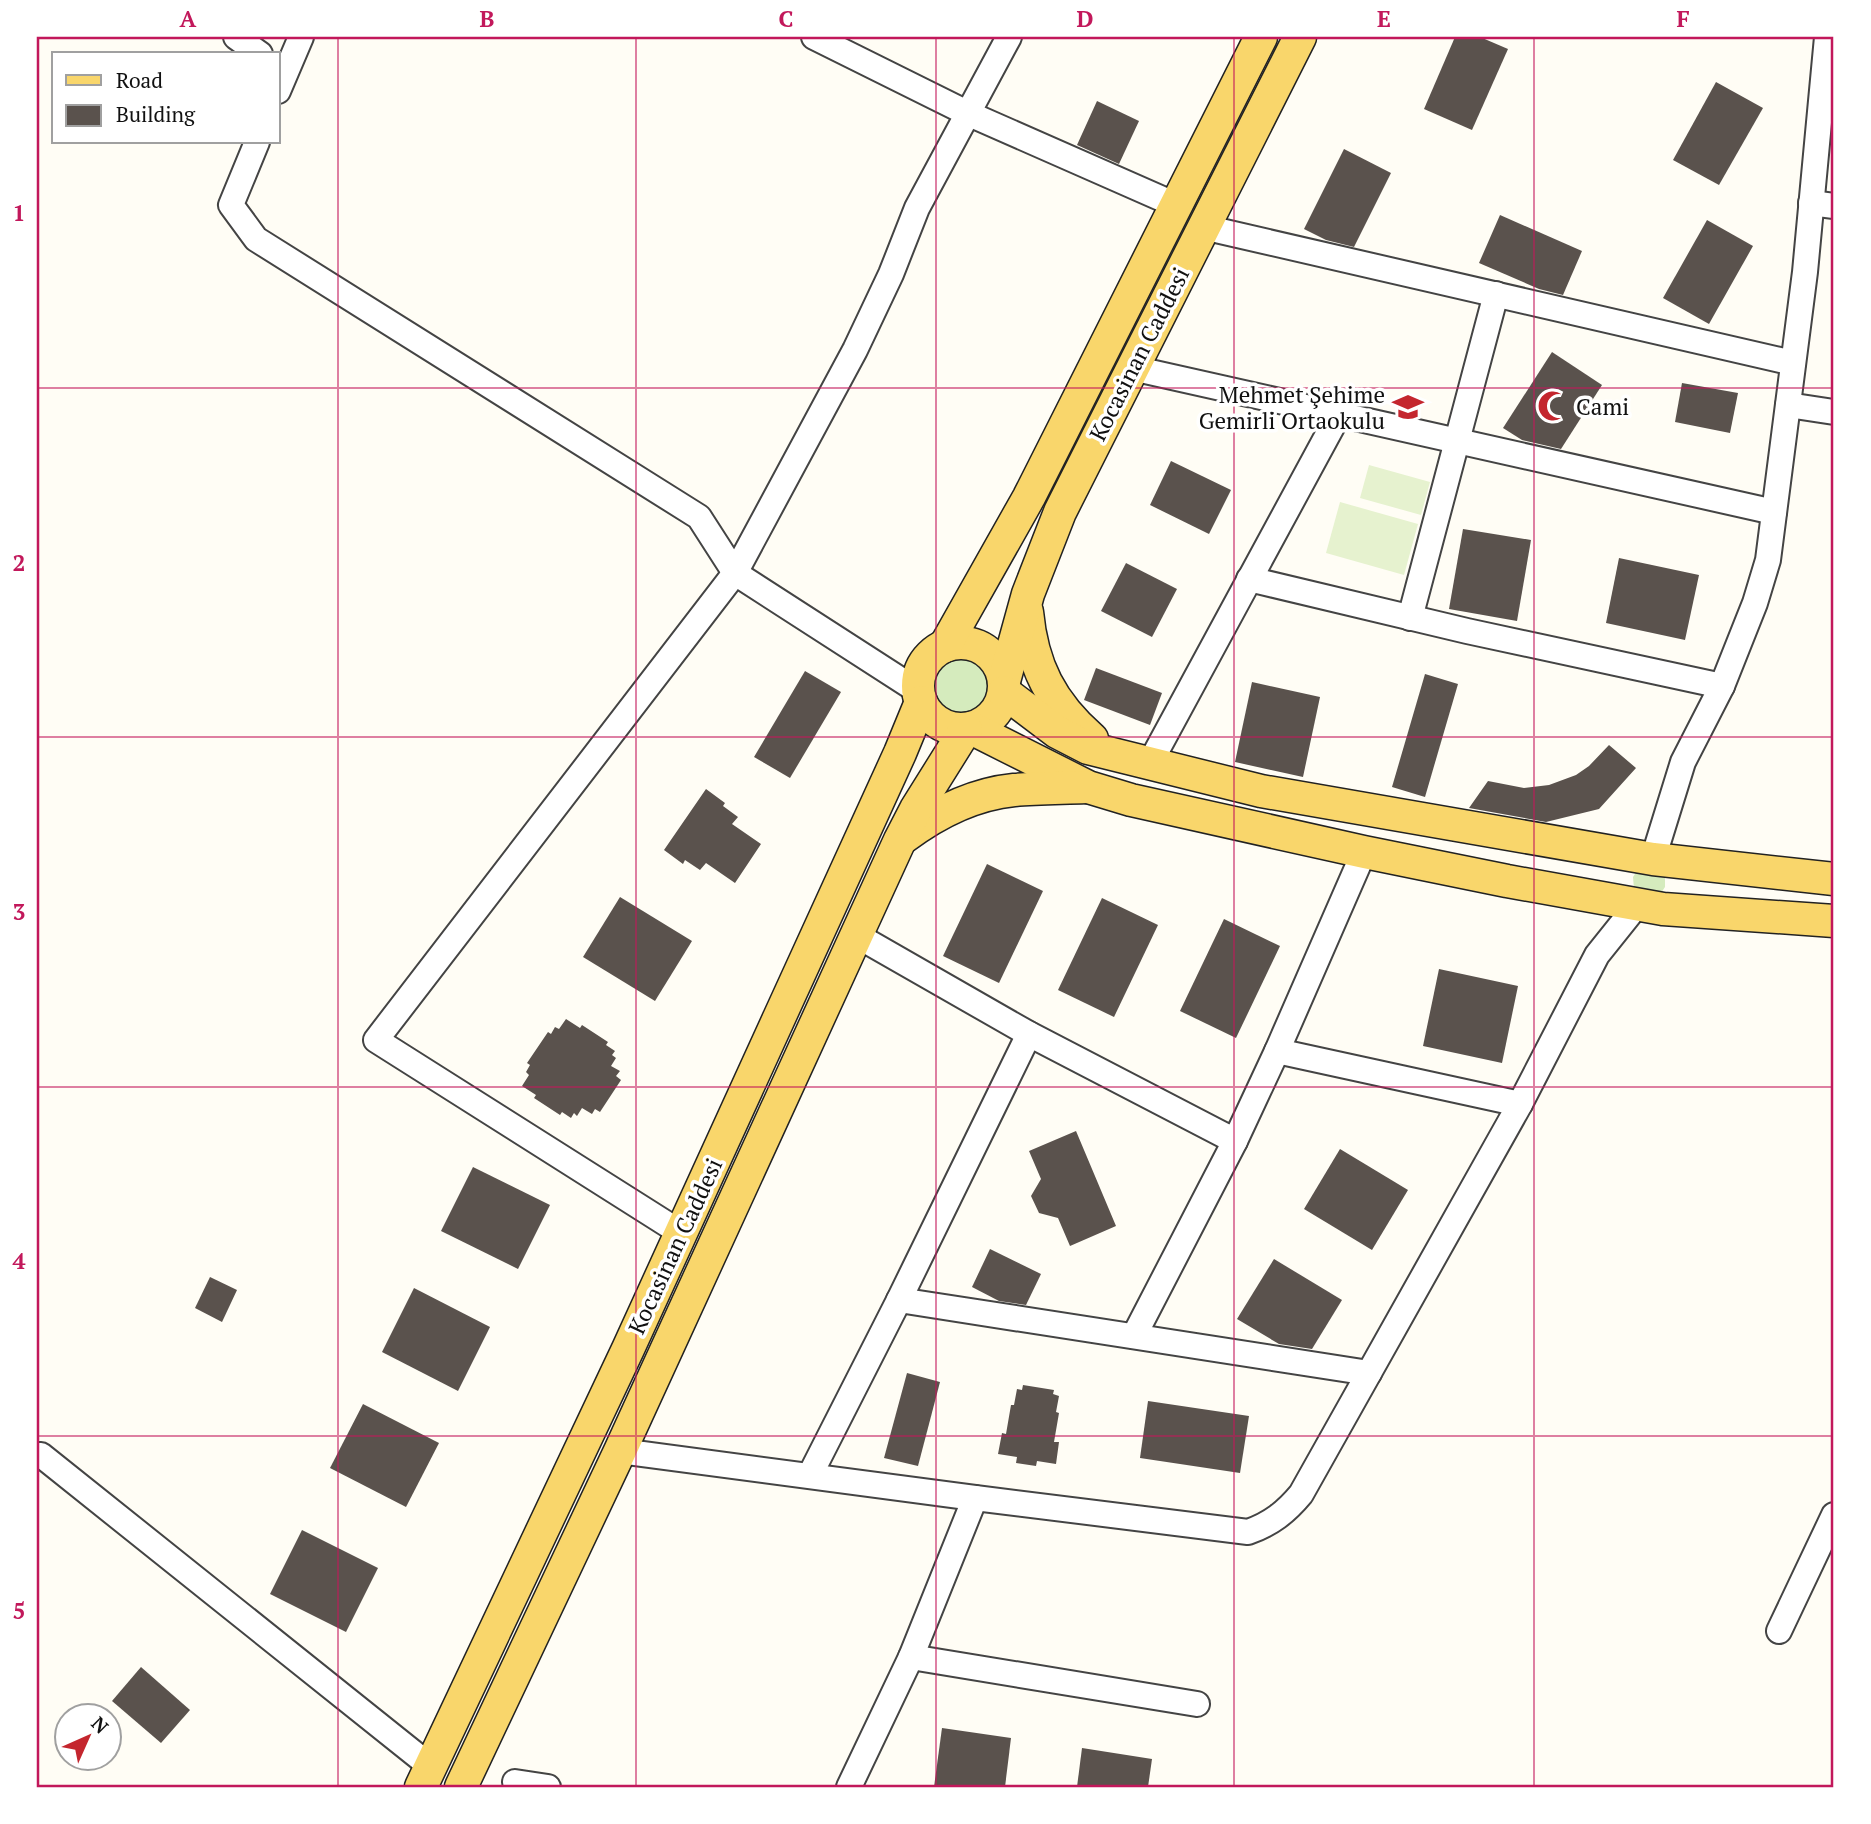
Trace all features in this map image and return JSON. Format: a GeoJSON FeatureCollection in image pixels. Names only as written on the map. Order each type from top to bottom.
{"type":"FeatureCollection","features":[{"type":"Feature","properties":{"kind":"main road","name":"Kocasinan Caddesi"},"geometry":{"type":"LineString","coordinates":[[945,646],[1029,497],[1261,37]]}},
{"type":"Feature","properties":{"kind":"main road","name":"Kocasinan Caddesi"},"geometry":{"type":"LineString","coordinates":[[1004,687],[1028,594],[1078,472],[1300,37]]}},
{"type":"Feature","properties":{"kind":"main road"},"geometry":{"type":"LineString","coordinates":[[1028,594],[1027,612],[1032,647],[1044,680],[1062,709],[1077,726],[1113,754]]}},
{"type":"Feature","properties":{"kind":"main road"},"geometry":{"type":"LineString","coordinates":[[956,643],[967,643],[988,652],[1001,670],[1004,687],[1001,703],[987,721],[969,729],[955,729],[944,726],[926,712],[919,696],[918,680],[921,669],[935,651],[956,643]]}},
{"type":"Feature","properties":{"kind":"main road"},"geometry":{"type":"LineString","coordinates":[[1004,687],[1049,727],[1088,748],[1261,791],[1653,859],[1834,879]]}},
{"type":"Feature","properties":{"kind":"main road","name":"Kocasinan Caddesi"},"geometry":{"type":"LineString","coordinates":[[426,1777],[628,1349],[889,778],[919,696]]}},
{"type":"Feature","properties":{"kind":"main road","name":"Kocasinan Caddesi"},"geometry":{"type":"LineString","coordinates":[[461,1787],[620,1451],[900,840],[916,809],[969,729]]}},
{"type":"Feature","properties":{"kind":"main road"},"geometry":{"type":"LineString","coordinates":[[969,729],[1088,787],[1131,800],[1364,852],[1650,907],[1834,921]]}},
{"type":"Feature","properties":{"kind":"main road"},"geometry":{"type":"LineString","coordinates":[[900,840],[936,815],[993,793],[1088,787]]}},
{"type":"Feature","properties":{"kind":"main road"},"geometry":{"type":"LineString","coordinates":[[1650,907],[1631,900],[1627,892],[1626,876],[1637,862],[1653,859]]}},
{"type":"Feature","properties":{"kind":"street"},"geometry":{"type":"LineString","coordinates":[[236,37],[257,52]]}},
{"type":"Feature","properties":{"kind":"street"},"geometry":{"type":"LineString","coordinates":[[281,77],[301,37]]}},
{"type":"Feature","properties":{"kind":"street"},"geometry":{"type":"LineString","coordinates":[[814,37],[967,113],[1177,205]]}},
{"type":"Feature","properties":{"kind":"street"},"geometry":{"type":"LineString","coordinates":[[681,1233],[376,1040],[735,573],[855,350],[891,274],[917,208],[1009,37]]}},
{"type":"Feature","properties":{"kind":"street"},"geometry":{"type":"LineString","coordinates":[[1653,859],[1683,762],[1722,686],[1768,560],[1805,272],[1823,204],[1827,37]]}},
{"type":"Feature","properties":{"kind":"street"},"geometry":{"type":"LineString","coordinates":[[256,144],[231,205],[256,239],[699,517],[735,573],[919,696]]}},
{"type":"Feature","properties":{"kind":"street"},"geometry":{"type":"LineString","coordinates":[[1203,227],[1793,363]]}},
{"type":"Feature","properties":{"kind":"street"},"geometry":{"type":"LineString","coordinates":[[1410,618],[1496,294]]}},
{"type":"Feature","properties":{"kind":"street"},"geometry":{"type":"LineString","coordinates":[[1132,368],[1774,512]]}},
{"type":"Feature","properties":{"kind":"street"},"geometry":{"type":"LineString","coordinates":[[1788,405],[1834,412]]}},
{"type":"Feature","properties":{"kind":"street"},"geometry":{"type":"LineString","coordinates":[[1150,763],[1339,414]]}},
{"type":"Feature","properties":{"kind":"street"},"geometry":{"type":"LineString","coordinates":[[1249,579],[1410,618],[1722,686]]}},
{"type":"Feature","properties":{"kind":"street"},"geometry":{"type":"LineString","coordinates":[[1134,1336],[1235,1141],[1364,852]]}},
{"type":"Feature","properties":{"kind":"street"},"geometry":{"type":"LineString","coordinates":[[620,1451],[1248,1532],[1260,1528],[1280,1516],[1301,1494],[1520,1104],[1597,955],[1650,907]]}},
{"type":"Feature","properties":{"kind":"street"},"geometry":{"type":"LineString","coordinates":[[856,936],[1029,1034],[1235,1141]]}},
{"type":"Feature","properties":{"kind":"street"},"geometry":{"type":"LineString","coordinates":[[810,1475],[1029,1034]]}},
{"type":"Feature","properties":{"kind":"street"},"geometry":{"type":"LineString","coordinates":[[1277,1051],[1520,1104]]}},
{"type":"Feature","properties":{"kind":"street"},"geometry":{"type":"LineString","coordinates":[[899,1300],[1369,1373]]}},
{"type":"Feature","properties":{"kind":"street"},"geometry":{"type":"LineString","coordinates":[[41,1455],[426,1777]]}},
{"type":"Feature","properties":{"kind":"street"},"geometry":{"type":"LineString","coordinates":[[849,1787],[911,1657],[975,1498]]}},
{"type":"Feature","properties":{"kind":"street"},"geometry":{"type":"LineString","coordinates":[[1779,1631],[1834,1515]]}},
{"type":"Feature","properties":{"kind":"street"},"geometry":{"type":"LineString","coordinates":[[911,1657],[1197,1704]]}},
{"type":"Feature","properties":{"kind":"street"},"geometry":{"type":"LineString","coordinates":[[515,1782],[548,1787]]}},
{"type":"Feature","properties":{"kind":"green space"},"geometry":{"type":"Polygon","coordinates":[[[1369,465],[1430,482],[1421,515],[1360,498],[1369,465]]]}},
{"type":"Feature","properties":{"kind":"green space"},"geometry":{"type":"Polygon","coordinates":[[[1340,502],[1418,524],[1404,575],[1326,553],[1340,502]]]}},
{"type":"Feature","properties":{"kind":"green space"},"geometry":{"type":"Polygon","coordinates":[[[961,654],[979,660],[987,668],[993,686],[987,704],[979,712],[961,718],[943,712],[935,704],[929,686],[935,668],[943,660],[961,654]]]}},
{"type":"Feature","properties":{"kind":"green space"},"geometry":{"type":"Polygon","coordinates":[[[1639,868],[1665,875],[1665,887],[1659,896],[1634,889],[1633,877],[1639,868]]]}},
{"type":"Feature","properties":{"kind":"building"},"geometry":{"type":"Polygon","coordinates":[[[1455,37],[1480,37],[1508,49],[1472,130],[1424,109],[1455,37]]]}},
{"type":"Feature","properties":{"kind":"building"},"geometry":{"type":"Polygon","coordinates":[[[1716,82],[1763,108],[1719,185],[1673,160],[1716,82]]]}},
{"type":"Feature","properties":{"kind":"building"},"geometry":{"type":"Polygon","coordinates":[[[1097,101],[1139,121],[1119,164],[1077,145],[1097,101]]]}},
{"type":"Feature","properties":{"kind":"building"},"geometry":{"type":"Polygon","coordinates":[[[1344,149],[1391,173],[1354,247],[1326,240],[1304,229],[1344,149]]]}},
{"type":"Feature","properties":{"kind":"building"},"geometry":{"type":"Polygon","coordinates":[[[1500,215],[1582,251],[1563,295],[1539,289],[1479,263],[1500,215]]]}},
{"type":"Feature","properties":{"kind":"building"},"geometry":{"type":"Polygon","coordinates":[[[1707,220],[1753,246],[1709,324],[1663,298],[1707,220]]]}},
{"type":"Feature","properties":{"kind":"building","name":"Cami"},"geometry":{"type":"Polygon","coordinates":[[[1552,352],[1602,385],[1561,449],[1522,440],[1503,428],[1552,352]]]}},
{"type":"Feature","properties":{"kind":"building"},"geometry":{"type":"Polygon","coordinates":[[[1682,383],[1738,393],[1730,433],[1675,422],[1682,383]]]}},
{"type":"Feature","properties":{"kind":"building"},"geometry":{"type":"Polygon","coordinates":[[[1171,461],[1231,490],[1209,534],[1150,505],[1171,461]]]}},
{"type":"Feature","properties":{"kind":"building"},"geometry":{"type":"Polygon","coordinates":[[[1463,529],[1531,540],[1517,621],[1449,609],[1463,529]]]}},
{"type":"Feature","properties":{"kind":"building"},"geometry":{"type":"Polygon","coordinates":[[[1619,558],[1699,575],[1685,640],[1606,623],[1619,558]]]}},
{"type":"Feature","properties":{"kind":"building"},"geometry":{"type":"Polygon","coordinates":[[[1126,563],[1177,589],[1152,637],[1101,611],[1126,563]]]}},
{"type":"Feature","properties":{"kind":"building"},"geometry":{"type":"Polygon","coordinates":[[[1096,668],[1162,693],[1150,725],[1084,700],[1096,668]]]}},
{"type":"Feature","properties":{"kind":"building"},"geometry":{"type":"Polygon","coordinates":[[[805,671],[841,692],[790,778],[754,757],[805,671]]]}},
{"type":"Feature","properties":{"kind":"building"},"geometry":{"type":"Polygon","coordinates":[[[1425,674],[1458,684],[1425,797],[1392,787],[1425,674]]]}},
{"type":"Feature","properties":{"kind":"building"},"geometry":{"type":"Polygon","coordinates":[[[1252,682],[1320,697],[1303,777],[1235,762],[1252,682]]]}},
{"type":"Feature","properties":{"kind":"building"},"geometry":{"type":"Polygon","coordinates":[[[1609,745],[1636,768],[1599,809],[1546,822],[1469,808],[1488,781],[1524,788],[1549,785],[1576,775],[1609,745]]]}},
{"type":"Feature","properties":{"kind":"building"},"geometry":{"type":"Polygon","coordinates":[[[706,789],[738,817],[732,824],[761,844],[735,883],[706,863],[700,870],[685,860],[683,864],[664,850],[706,789]]]}},
{"type":"Feature","properties":{"kind":"building"},"geometry":{"type":"Polygon","coordinates":[[[987,864],[1043,891],[999,983],[943,956],[987,864]]]}},
{"type":"Feature","properties":{"kind":"building"},"geometry":{"type":"Polygon","coordinates":[[[620,897],[692,941],[655,1001],[583,957],[620,897]]]}},
{"type":"Feature","properties":{"kind":"building"},"geometry":{"type":"Polygon","coordinates":[[[1102,898],[1158,925],[1114,1017],[1058,990],[1102,898]]]}},
{"type":"Feature","properties":{"kind":"building"},"geometry":{"type":"Polygon","coordinates":[[[1224,919],[1280,946],[1236,1038],[1180,1011],[1224,919]]]}},
{"type":"Feature","properties":{"kind":"building"},"geometry":{"type":"Polygon","coordinates":[[[1439,969],[1518,986],[1502,1063],[1423,1046],[1439,969]]]}},
{"type":"Feature","properties":{"kind":"building"},"geometry":{"type":"Polygon","coordinates":[[[566,1019],[580,1028],[582,1025],[608,1042],[606,1045],[615,1051],[612,1055],[616,1058],[611,1066],[620,1071],[616,1076],[621,1080],[600,1112],[595,1109],[592,1114],[582,1108],[577,1116],[574,1113],[571,1118],[562,1112],[560,1115],[534,1098],[536,1095],[522,1086],[529,1075],[526,1072],[530,1065],[527,1063],[548,1032],[551,1034],[555,1027],[559,1029],[566,1019]]]}},
{"type":"Feature","properties":{"kind":"building"},"geometry":{"type":"Polygon","coordinates":[[[1076,1131],[1116,1226],[1070,1246],[1058,1218],[1039,1213],[1031,1196],[1041,1179],[1029,1151],[1076,1131]]]}},
{"type":"Feature","properties":{"kind":"building"},"geometry":{"type":"Polygon","coordinates":[[[1340,1149],[1408,1190],[1372,1250],[1304,1209],[1340,1149]]]}},
{"type":"Feature","properties":{"kind":"building"},"geometry":{"type":"Polygon","coordinates":[[[473,1167],[550,1205],[518,1269],[441,1231],[473,1167]]]}},
{"type":"Feature","properties":{"kind":"building"},"geometry":{"type":"Polygon","coordinates":[[[990,1249],[1041,1274],[1026,1305],[999,1301],[972,1287],[990,1249]]]}},
{"type":"Feature","properties":{"kind":"building"},"geometry":{"type":"Polygon","coordinates":[[[1274,1259],[1342,1300],[1312,1349],[1279,1344],[1237,1319],[1274,1259]]]}},
{"type":"Feature","properties":{"kind":"building"},"geometry":{"type":"Polygon","coordinates":[[[210,1277],[237,1290],[222,1322],[195,1308],[210,1277]]]}},
{"type":"Feature","properties":{"kind":"building"},"geometry":{"type":"Polygon","coordinates":[[[414,1288],[490,1327],[458,1391],[382,1352],[414,1288]]]}},
{"type":"Feature","properties":{"kind":"building"},"geometry":{"type":"Polygon","coordinates":[[[907,1373],[940,1382],[918,1466],[884,1458],[907,1373]]]}},
{"type":"Feature","properties":{"kind":"building"},"geometry":{"type":"Polygon","coordinates":[[[1023,1385],[1054,1390],[1053,1394],[1059,1396],[1054,1442],[1059,1442],[1056,1464],[1037,1461],[1036,1466],[1016,1463],[1017,1457],[998,1454],[1002,1433],[1006,1434],[1011,1405],[1014,1405],[1017,1389],[1022,1390],[1023,1385]]]}},
{"type":"Feature","properties":{"kind":"building"},"geometry":{"type":"Polygon","coordinates":[[[1148,1401],[1249,1416],[1240,1473],[1140,1458],[1148,1401]]]}},
{"type":"Feature","properties":{"kind":"building"},"geometry":{"type":"Polygon","coordinates":[[[363,1404],[439,1443],[406,1507],[330,1468],[363,1404]]]}},
{"type":"Feature","properties":{"kind":"building"},"geometry":{"type":"Polygon","coordinates":[[[302,1530],[378,1568],[346,1632],[270,1594],[302,1530]]]}},
{"type":"Feature","properties":{"kind":"building"},"geometry":{"type":"Polygon","coordinates":[[[141,1667],[190,1710],[161,1743],[122,1710],[122,1702],[112,1701],[141,1667]]]}},
{"type":"Feature","properties":{"kind":"building"},"geometry":{"type":"Polygon","coordinates":[[[942,1728],[1011,1738],[1005,1787],[934,1787],[942,1728]]]}},
{"type":"Feature","properties":{"kind":"building"},"geometry":{"type":"Polygon","coordinates":[[[1082,1748],[1152,1759],[1148,1787],[1077,1787],[1082,1748]]]}},
{"type":"Feature","properties":{"kind":"place","name":"Cami"},"geometry":{"type":"Point","coordinates":[1553,406]}},
{"type":"Feature","properties":{"kind":"place","name":"Mehmet Şehime Gemirli Ortaokulu"},"geometry":{"type":"Point","coordinates":[1408,407]}}]}
